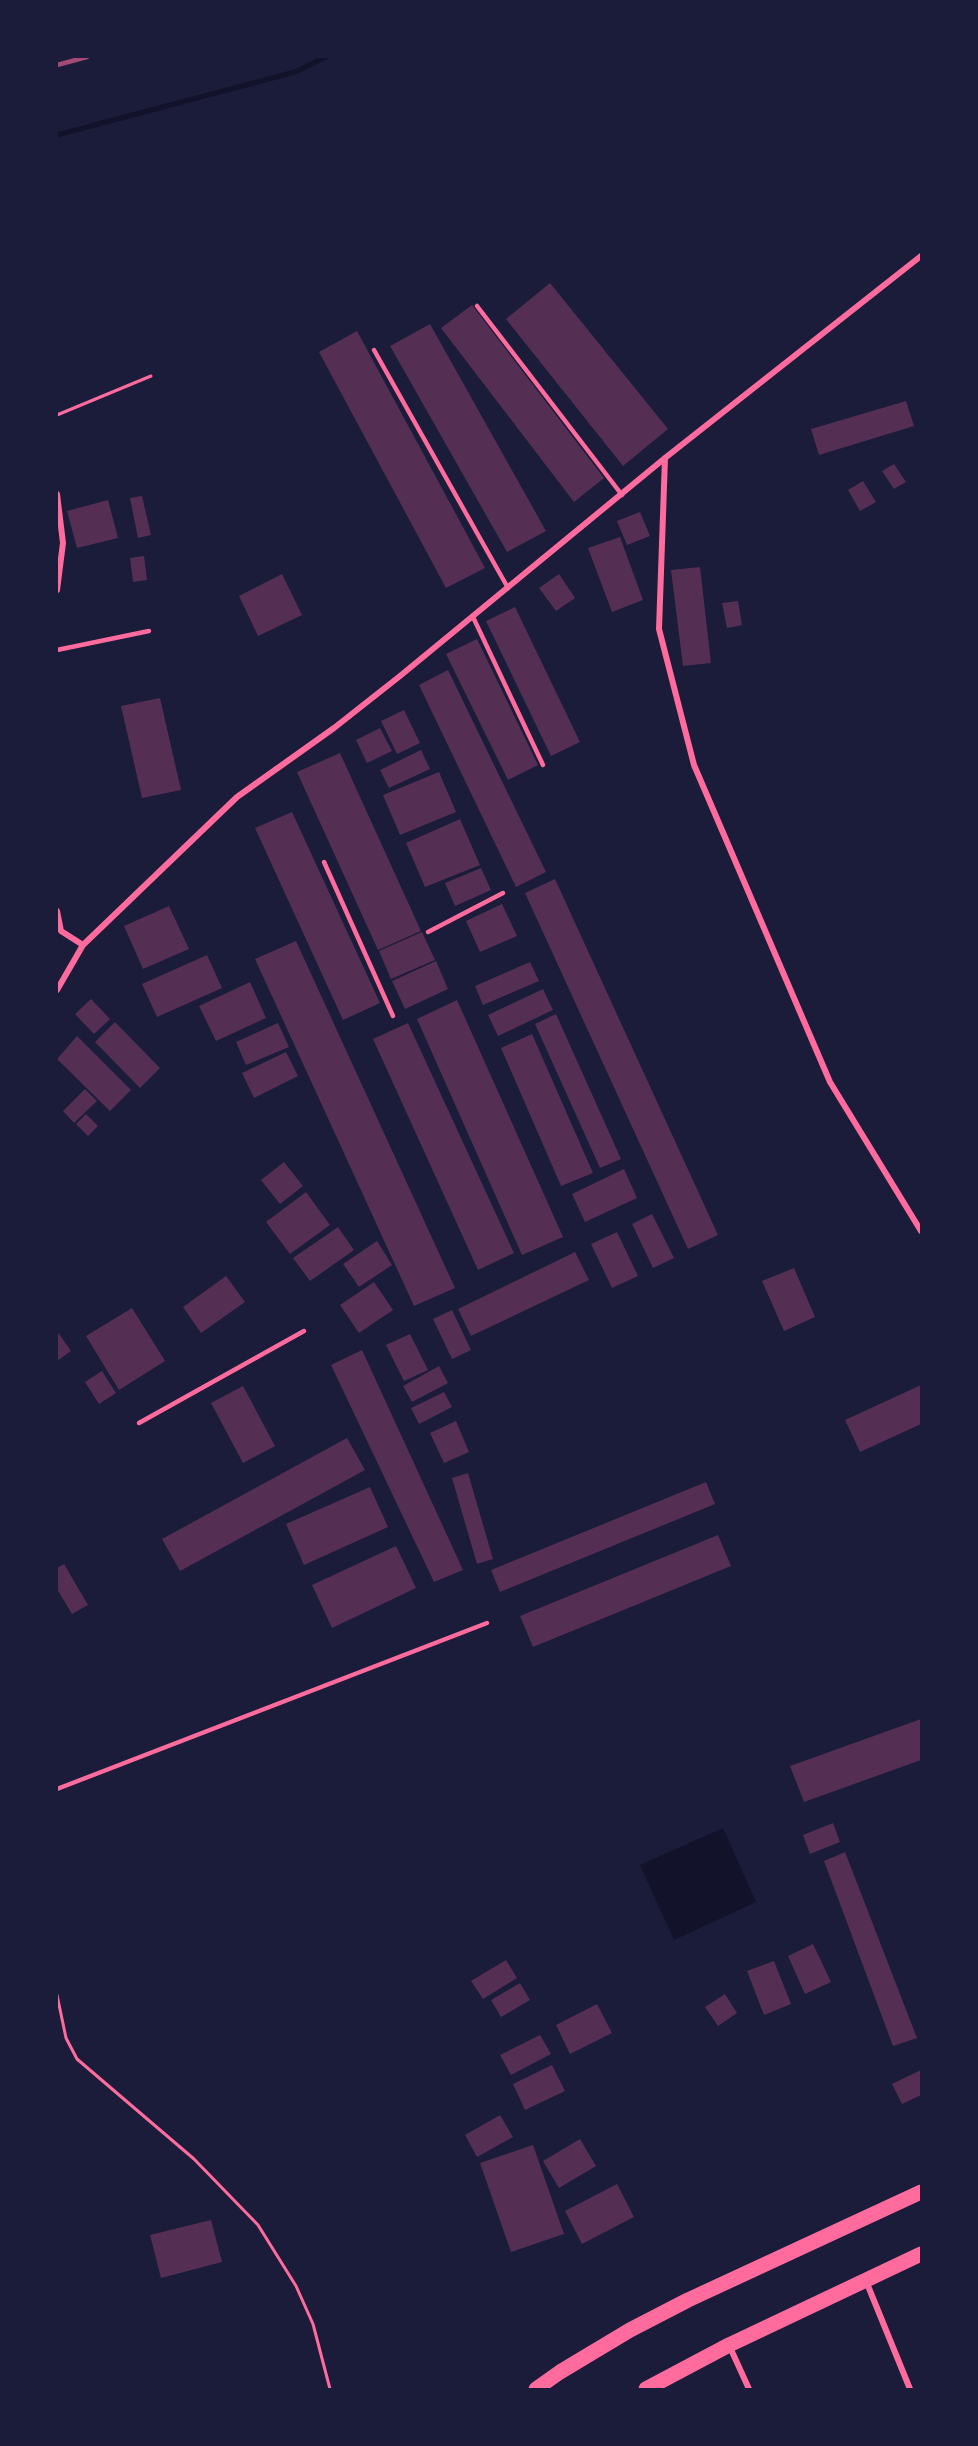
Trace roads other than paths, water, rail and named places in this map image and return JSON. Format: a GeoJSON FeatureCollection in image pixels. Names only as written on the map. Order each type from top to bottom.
{"type":"FeatureCollection","features":[{"type":"Feature","properties":{"kind":"highway"},"geometry":{"type":"LineString","coordinates":[[536,2389],[630,2330],[688,2300],[921,2192]]}},
{"type":"Feature","properties":{"kind":"highway"},"geometry":{"type":"LineString","coordinates":[[646,2389],[729,2345],[921,2254]]}},
{"type":"Feature","properties":{"kind":"street"},"geometry":{"type":"LineString","coordinates":[[57,990],[83,945],[237,797],[334,728],[665,458],[921,256]]}},
{"type":"Feature","properties":{"kind":"street"},"geometry":{"type":"LineString","coordinates":[[665,458],[658,629],[694,765],[830,1082],[921,1231]]}},
{"type":"Feature","properties":{"kind":"street"},"geometry":{"type":"LineString","coordinates":[[57,494],[63,543],[57,590]]}},
{"type":"Feature","properties":{"kind":"street"},"geometry":{"type":"LineString","coordinates":[[57,912],[61,931],[83,945]]}},
{"type":"Feature","properties":{"kind":"street"},"geometry":{"type":"LineString","coordinates":[[865,2280],[910,2389]]}},
{"type":"Feature","properties":{"kind":"street"},"geometry":{"type":"LineString","coordinates":[[729,2345],[749,2389]]}},
{"type":"Feature","properties":{"kind":"lane"},"geometry":{"type":"LineString","coordinates":[[477,306],[622,495]]}},
{"type":"Feature","properties":{"kind":"lane"},"geometry":{"type":"LineString","coordinates":[[374,350],[508,588]]}},
{"type":"Feature","properties":{"kind":"lane"},"geometry":{"type":"LineString","coordinates":[[472,617],[543,765]]}},
{"type":"Feature","properties":{"kind":"lane"},"geometry":{"type":"LineString","coordinates":[[57,650],[149,631]]}},
{"type":"Feature","properties":{"kind":"lane"},"geometry":{"type":"LineString","coordinates":[[324,862],[393,1016]]}},
{"type":"Feature","properties":{"kind":"lane"},"geometry":{"type":"LineString","coordinates":[[428,932],[503,893]]}},
{"type":"Feature","properties":{"kind":"lane"},"geometry":{"type":"LineString","coordinates":[[139,1423],[304,1331]]}},
{"type":"Feature","properties":{"kind":"lane"},"geometry":{"type":"LineString","coordinates":[[57,1789],[487,1623]]}},
{"type":"Feature","properties":{"kind":"waterway"},"geometry":{"type":"LineString","coordinates":[[57,135],[295,72],[326,57]]}},
{"type":"Feature","properties":{"kind":"railway"},"geometry":{"type":"LineString","coordinates":[[57,65],[87,57]]}}]}
